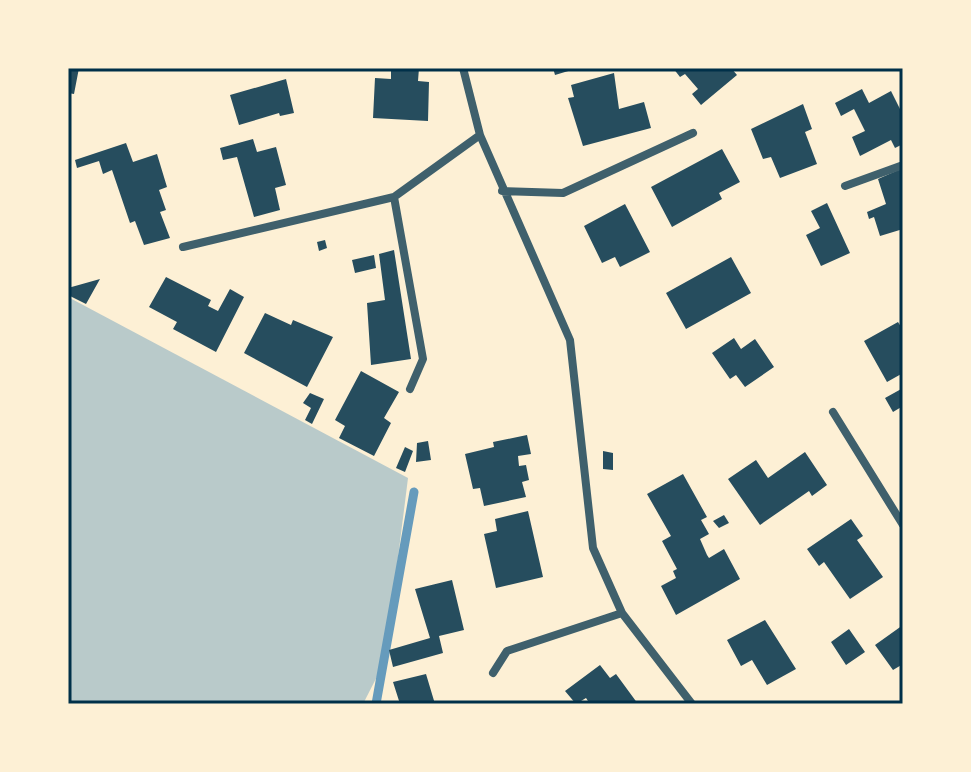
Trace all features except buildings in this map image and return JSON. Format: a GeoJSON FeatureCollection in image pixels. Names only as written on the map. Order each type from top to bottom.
{"type":"FeatureCollection","features":[{"type":"Feature","properties":{"kind":"street"},"geometry":{"type":"LineString","coordinates":[[463,68],[480,135],[502,191],[570,340],[593,548],[622,613],[692,704]]}},
{"type":"Feature","properties":{"kind":"street"},"geometry":{"type":"LineString","coordinates":[[502,191],[563,193],[693,133]]}},
{"type":"Feature","properties":{"kind":"street"},"geometry":{"type":"LineString","coordinates":[[183,247],[394,197],[480,135]]}},
{"type":"Feature","properties":{"kind":"street"},"geometry":{"type":"LineString","coordinates":[[845,186],[903,165]]}},
{"type":"Feature","properties":{"kind":"street"},"geometry":{"type":"LineString","coordinates":[[394,197],[423,359],[410,389]]}},
{"type":"Feature","properties":{"kind":"street"},"geometry":{"type":"LineString","coordinates":[[833,412],[903,525]]}},
{"type":"Feature","properties":{"kind":"street"},"geometry":{"type":"LineString","coordinates":[[493,673],[507,651],[622,613]]}},
{"type":"Feature","properties":{"kind":"shaded area"},"geometry":{"type":"Polygon","coordinates":[[[68,297],[408,478],[385,661],[363,704],[68,704],[68,297]]]}},
{"type":"Feature","properties":{"kind":"waterway"},"geometry":{"type":"LineString","coordinates":[[376,704],[414,492]]}}]}
